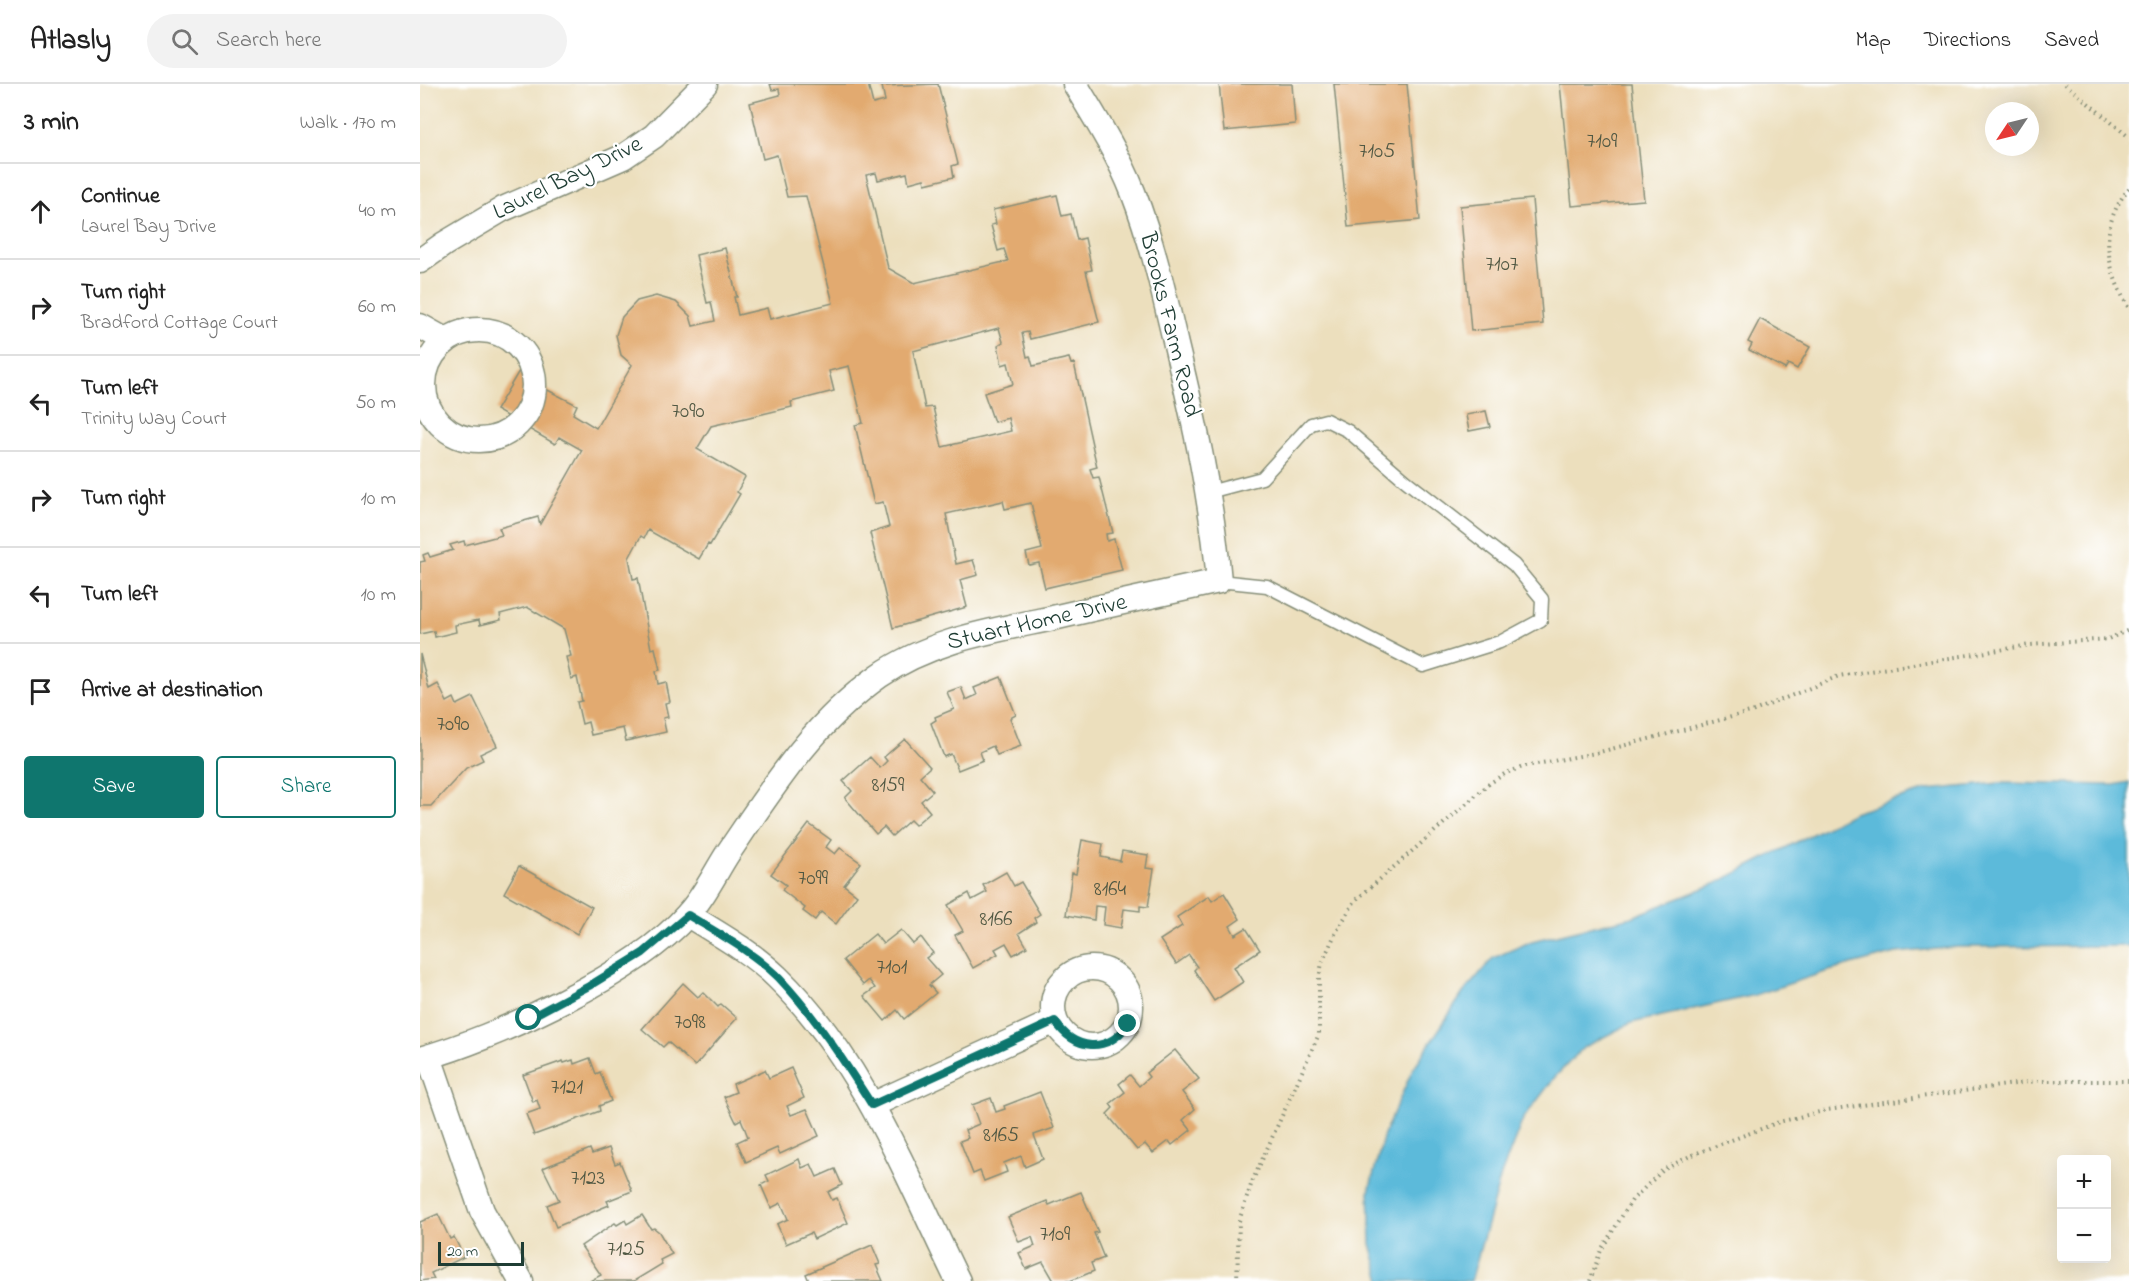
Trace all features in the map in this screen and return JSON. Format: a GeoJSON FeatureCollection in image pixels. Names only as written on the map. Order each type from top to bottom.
{"type":"FeatureCollection","features":[{"type":"Feature","properties":{"kind":"street","name":"Laurel Bay Drive"},"geometry":{"type":"LineString","coordinates":[[420,261],[444,243],[503,209],[623,157],[654,136],[705,84]]}},
{"type":"Feature","properties":{"kind":"street","name":"Brooks Farm Road"},"geometry":{"type":"LineString","coordinates":[[1075,84],[1104,133],[1132,191],[1157,264],[1209,492],[1220,581]]}},
{"type":"Feature","properties":{"kind":"street"},"geometry":{"type":"LineString","coordinates":[[420,326],[446,340]]}},
{"type":"Feature","properties":{"kind":"street"},"geometry":{"type":"LineString","coordinates":[[478,329],[495,331],[510,339],[523,351],[531,366],[534,383],[528,411],[519,423],[504,434],[486,440],[468,439],[450,432],[436,420],[427,403],[423,364],[446,340],[461,332],[478,329]]}},
{"type":"Feature","properties":{"kind":"street","name":"Stuart Home Drive"},"geometry":{"type":"LineString","coordinates":[[688,915],[783,770],[843,704],[880,675],[947,641],[1220,581]]}},
{"type":"Feature","properties":{"kind":"street"},"geometry":{"type":"LineString","coordinates":[[521,1281],[482,1211],[424,1058],[529,1018],[589,986],[643,953],[688,915],[741,947],[777,977],[843,1060],[872,1105],[958,1281]]}},
{"type":"Feature","properties":{"kind":"street"},"geometry":{"type":"LineString","coordinates":[[872,1105],[1055,1021]]}},
{"type":"Feature","properties":{"kind":"lane"},"geometry":{"type":"LineString","coordinates":[[1209,492],[1262,478],[1311,424],[1326,420],[1348,431],[1406,481],[1514,565],[1542,599],[1541,620],[1500,642],[1423,666],[1267,586],[1220,581]]}},
{"type":"Feature","properties":{"kind":"path"},"geometry":{"type":"LineString","coordinates":[[2065,84],[2129,137]]}},
{"type":"Feature","properties":{"kind":"path"},"geometry":{"type":"LineString","coordinates":[[2129,188],[2112,218],[2107,244],[2119,291],[2129,309]]}},
{"type":"Feature","properties":{"kind":"path"},"geometry":{"type":"LineString","coordinates":[[1237,1281],[1239,1221],[1252,1182],[1319,1034],[1319,978],[1322,963],[1336,932],[1355,901],[1490,783],[1506,773],[1527,766],[1596,753],[1754,711],[1839,676],[2030,645],[2100,640],[2129,630]]}},
{"type":"Feature","properties":{"kind":"path"},"geometry":{"type":"LineString","coordinates":[[1590,1281],[1601,1250],[1616,1223],[1648,1182],[1676,1162],[1779,1122],[1847,1107],[2036,1081],[2129,1081]]}},
{"type":"Feature","properties":{"kind":"water"},"geometry":{"type":"Polygon","coordinates":[[[2129,782],[2129,946],[1957,947],[1896,953],[1825,972],[1755,995],[1631,1023],[1584,1047],[1555,1077],[1523,1119],[1501,1175],[1471,1281],[1381,1281],[1371,1244],[1369,1191],[1384,1134],[1413,1069],[1463,993],[1493,958],[1532,941],[1632,917],[1717,883],[1853,813],[1927,790],[2000,783],[2114,785],[2129,782]]]}},
{"type":"Feature","properties":{"kind":"building"},"geometry":{"type":"Polygon","coordinates":[[[770,84],[868,84],[873,104],[885,101],[882,86],[938,84],[958,164],[952,166],[954,177],[925,184],[924,179],[909,183],[907,173],[878,180],[876,173],[866,175],[888,268],[914,283],[1008,261],[1004,249],[998,251],[991,225],[996,224],[993,210],[1057,195],[1062,216],[1071,214],[1077,240],[1085,238],[1092,270],[1086,271],[1099,322],[1030,339],[1028,332],[1022,333],[1027,357],[1030,356],[1033,366],[1069,358],[1071,364],[1074,363],[1097,467],[1090,469],[1093,478],[1099,477],[1113,533],[1106,534],[1107,541],[1114,539],[1122,570],[1045,588],[1039,563],[1029,565],[1026,553],[1042,549],[1031,503],[1005,509],[1003,501],[946,514],[956,564],[973,560],[978,575],[960,580],[967,607],[893,628],[870,533],[889,527],[883,502],[874,504],[855,425],[863,423],[849,366],[829,371],[834,391],[791,402],[792,407],[711,426],[697,449],[745,477],[737,492],[740,494],[710,545],[708,544],[699,559],[648,530],[644,538],[641,536],[629,558],[633,579],[638,578],[651,649],[655,648],[660,670],[656,671],[658,684],[666,682],[670,702],[665,703],[668,717],[663,718],[666,732],[626,741],[623,728],[591,735],[588,722],[582,724],[577,702],[582,701],[577,677],[571,679],[566,657],[571,656],[564,629],[527,607],[500,614],[501,620],[480,625],[479,620],[455,625],[456,632],[435,637],[434,631],[420,634],[420,562],[425,561],[423,555],[428,553],[430,557],[453,550],[450,545],[464,541],[465,545],[502,535],[499,528],[538,517],[540,524],[582,450],[559,437],[555,444],[496,410],[519,371],[534,383],[577,405],[573,414],[596,428],[632,365],[621,355],[616,335],[622,317],[637,301],[656,296],[676,302],[690,316],[693,326],[715,321],[711,302],[707,303],[696,255],[725,248],[737,297],[734,297],[738,315],[767,308],[770,319],[833,303],[806,196],[787,197],[777,155],[763,159],[750,103],[780,95],[779,89],[772,90],[770,84]],[[999,328],[913,351],[925,408],[933,407],[942,447],[1011,431],[1008,418],[994,422],[984,393],[1013,384],[1008,363],[1002,365],[998,345],[1003,342],[999,328]]]}},
{"type":"Feature","properties":{"kind":"building"},"geometry":{"type":"Polygon","coordinates":[[[1219,84],[1292,84],[1295,124],[1224,131],[1219,84]]]}},
{"type":"Feature","properties":{"kind":"building"},"geometry":{"type":"Polygon","coordinates":[[[1334,84],[1407,84],[1420,220],[1348,227],[1334,84]]]}},
{"type":"Feature","properties":{"kind":"building"},"geometry":{"type":"Polygon","coordinates":[[[1560,84],[1632,84],[1644,200],[1572,206],[1560,84]]]}},
{"type":"Feature","properties":{"kind":"building"},"geometry":{"type":"Polygon","coordinates":[[[1532,199],[1543,324],[1471,331],[1460,206],[1532,199]]]}},
{"type":"Feature","properties":{"kind":"building"},"geometry":{"type":"Polygon","coordinates":[[[1760,319],[1810,347],[1797,369],[1788,364],[1785,369],[1749,350],[1752,344],[1748,342],[1760,319]]]}},
{"type":"Feature","properties":{"kind":"building"},"geometry":{"type":"Polygon","coordinates":[[[1486,411],[1490,427],[1469,431],[1466,415],[1486,411]]]}},
{"type":"Feature","properties":{"kind":"building"},"geometry":{"type":"Polygon","coordinates":[[[420,654],[429,689],[438,684],[447,702],[454,698],[457,705],[473,697],[497,746],[480,754],[483,760],[466,768],[431,806],[420,806],[420,654]]]}},
{"type":"Feature","properties":{"kind":"building"},"geometry":{"type":"Polygon","coordinates":[[[1001,677],[1016,715],[1010,718],[1021,746],[997,755],[993,746],[980,752],[983,760],[958,770],[951,754],[944,757],[931,723],[936,720],[935,717],[954,709],[947,692],[961,687],[966,700],[977,695],[974,688],[1001,677]]]}},
{"type":"Feature","properties":{"kind":"building"},"geometry":{"type":"Polygon","coordinates":[[[905,739],[930,767],[920,776],[933,791],[921,801],[930,812],[915,825],[910,820],[892,836],[884,827],[876,834],[845,798],[852,791],[843,781],[870,757],[880,768],[887,761],[884,757],[905,739]]]}},
{"type":"Feature","properties":{"kind":"building"},"geometry":{"type":"Polygon","coordinates":[[[809,824],[831,840],[826,847],[835,854],[840,848],[861,863],[844,885],[857,895],[836,924],[821,912],[815,920],[803,911],[805,908],[782,890],[786,885],[771,874],[809,824]]]}},
{"type":"Feature","properties":{"kind":"building"},"geometry":{"type":"Polygon","coordinates":[[[1082,840],[1103,844],[1101,857],[1120,861],[1122,851],[1148,855],[1146,868],[1154,869],[1148,907],[1140,906],[1140,911],[1124,909],[1121,928],[1103,925],[1105,907],[1095,906],[1094,920],[1066,915],[1072,873],[1076,874],[1082,840]]]}},
{"type":"Feature","properties":{"kind":"building"},"geometry":{"type":"Polygon","coordinates":[[[519,866],[592,907],[577,934],[504,893],[519,866]]]}},
{"type":"Feature","properties":{"kind":"building"},"geometry":{"type":"Polygon","coordinates":[[[1006,872],[1014,886],[1021,882],[1040,914],[1034,918],[1036,922],[1019,933],[1027,947],[1013,955],[1006,943],[995,949],[998,954],[973,968],[955,935],[963,931],[948,905],[969,893],[972,900],[987,892],[983,885],[1006,872]]]}},
{"type":"Feature","properties":{"kind":"building"},"geometry":{"type":"Polygon","coordinates":[[[1224,893],[1240,919],[1230,926],[1235,935],[1246,928],[1260,950],[1234,967],[1243,982],[1214,1001],[1194,970],[1197,967],[1189,955],[1176,964],[1160,940],[1182,926],[1177,917],[1209,896],[1212,901],[1224,893]]]}},
{"type":"Feature","properties":{"kind":"building"},"geometry":{"type":"Polygon","coordinates":[[[901,930],[913,944],[921,937],[933,953],[926,958],[941,975],[929,985],[936,993],[904,1019],[897,1010],[885,1021],[864,996],[875,988],[869,980],[863,985],[843,960],[875,934],[883,944],[901,930]]]}},
{"type":"Feature","properties":{"kind":"building"},"geometry":{"type":"Polygon","coordinates":[[[683,983],[698,997],[703,992],[718,1007],[721,1004],[737,1018],[695,1066],[668,1042],[663,1047],[642,1029],[683,983]]]}},
{"type":"Feature","properties":{"kind":"building"},"geometry":{"type":"Polygon","coordinates":[[[1175,1050],[1199,1079],[1182,1092],[1195,1109],[1183,1120],[1191,1130],[1172,1145],[1169,1141],[1153,1153],[1145,1144],[1137,1150],[1107,1114],[1113,1108],[1110,1104],[1125,1092],[1119,1084],[1130,1075],[1139,1086],[1149,1077],[1146,1073],[1175,1050]]]}},
{"type":"Feature","properties":{"kind":"building"},"geometry":{"type":"Polygon","coordinates":[[[590,1058],[596,1074],[600,1072],[611,1101],[599,1106],[600,1111],[534,1135],[526,1114],[540,1109],[537,1100],[533,1102],[523,1075],[563,1061],[564,1063],[573,1060],[574,1064],[590,1058]]]}},
{"type":"Feature","properties":{"kind":"building"},"geometry":{"type":"Polygon","coordinates":[[[791,1068],[804,1098],[787,1106],[791,1115],[807,1109],[819,1136],[780,1154],[777,1148],[746,1162],[737,1142],[748,1137],[741,1119],[736,1122],[724,1097],[736,1092],[733,1084],[765,1070],[769,1078],[791,1068]]]}},
{"type":"Feature","properties":{"kind":"building"},"geometry":{"type":"Polygon","coordinates":[[[1040,1092],[1054,1128],[1034,1135],[1043,1159],[1025,1167],[1021,1156],[1004,1163],[1007,1172],[984,1181],[980,1171],[973,1174],[960,1141],[968,1138],[965,1130],[979,1124],[972,1105],[991,1098],[996,1112],[1005,1109],[1004,1106],[1040,1092]]]}},
{"type":"Feature","properties":{"kind":"building"},"geometry":{"type":"Polygon","coordinates":[[[609,1148],[615,1164],[620,1162],[632,1191],[607,1201],[609,1205],[556,1227],[547,1205],[559,1200],[543,1168],[590,1149],[592,1154],[609,1148]]]}},
{"type":"Feature","properties":{"kind":"building"},"geometry":{"type":"Polygon","coordinates":[[[799,1159],[802,1168],[811,1164],[817,1177],[835,1169],[842,1185],[828,1192],[832,1200],[837,1198],[848,1223],[814,1239],[811,1233],[786,1244],[777,1224],[788,1219],[781,1203],[771,1208],[761,1185],[769,1181],[766,1175],[799,1159]]]}},
{"type":"Feature","properties":{"kind":"building"},"geometry":{"type":"Polygon","coordinates":[[[1081,1192],[1098,1232],[1094,1233],[1104,1258],[1091,1263],[1094,1271],[1070,1281],[1054,1281],[1043,1262],[1026,1269],[1019,1253],[1035,1246],[1032,1237],[1019,1242],[1008,1217],[1047,1201],[1049,1205],[1081,1192]]]}},
{"type":"Feature","properties":{"kind":"building"},"geometry":{"type":"Polygon","coordinates":[[[438,1214],[450,1239],[454,1237],[464,1257],[431,1273],[434,1279],[420,1281],[420,1222],[438,1214]]]}},
{"type":"Feature","properties":{"kind":"building"},"geometry":{"type":"Polygon","coordinates":[[[642,1215],[651,1229],[654,1228],[659,1232],[672,1254],[660,1260],[662,1264],[634,1281],[590,1281],[601,1275],[581,1246],[615,1223],[617,1225],[625,1220],[627,1224],[642,1215]]]}},
{"type":"Feature","properties":{"kind":"building"},"geometry":{"type":"Polygon","coordinates":[[[872,1245],[880,1264],[876,1265],[883,1281],[809,1281],[806,1274],[872,1245]]]}},
{"type":"Feature","properties":{"kind":"route"},"geometry":{"type":"LineString","coordinates":[[529,1018],[589,986],[643,953],[688,915],[741,947],[777,977],[811,1016],[872,1105],[1055,1021],[1072,1041],[1084,1046],[1097,1046],[1110,1042],[1121,1035],[1128,1024]]}}]}
